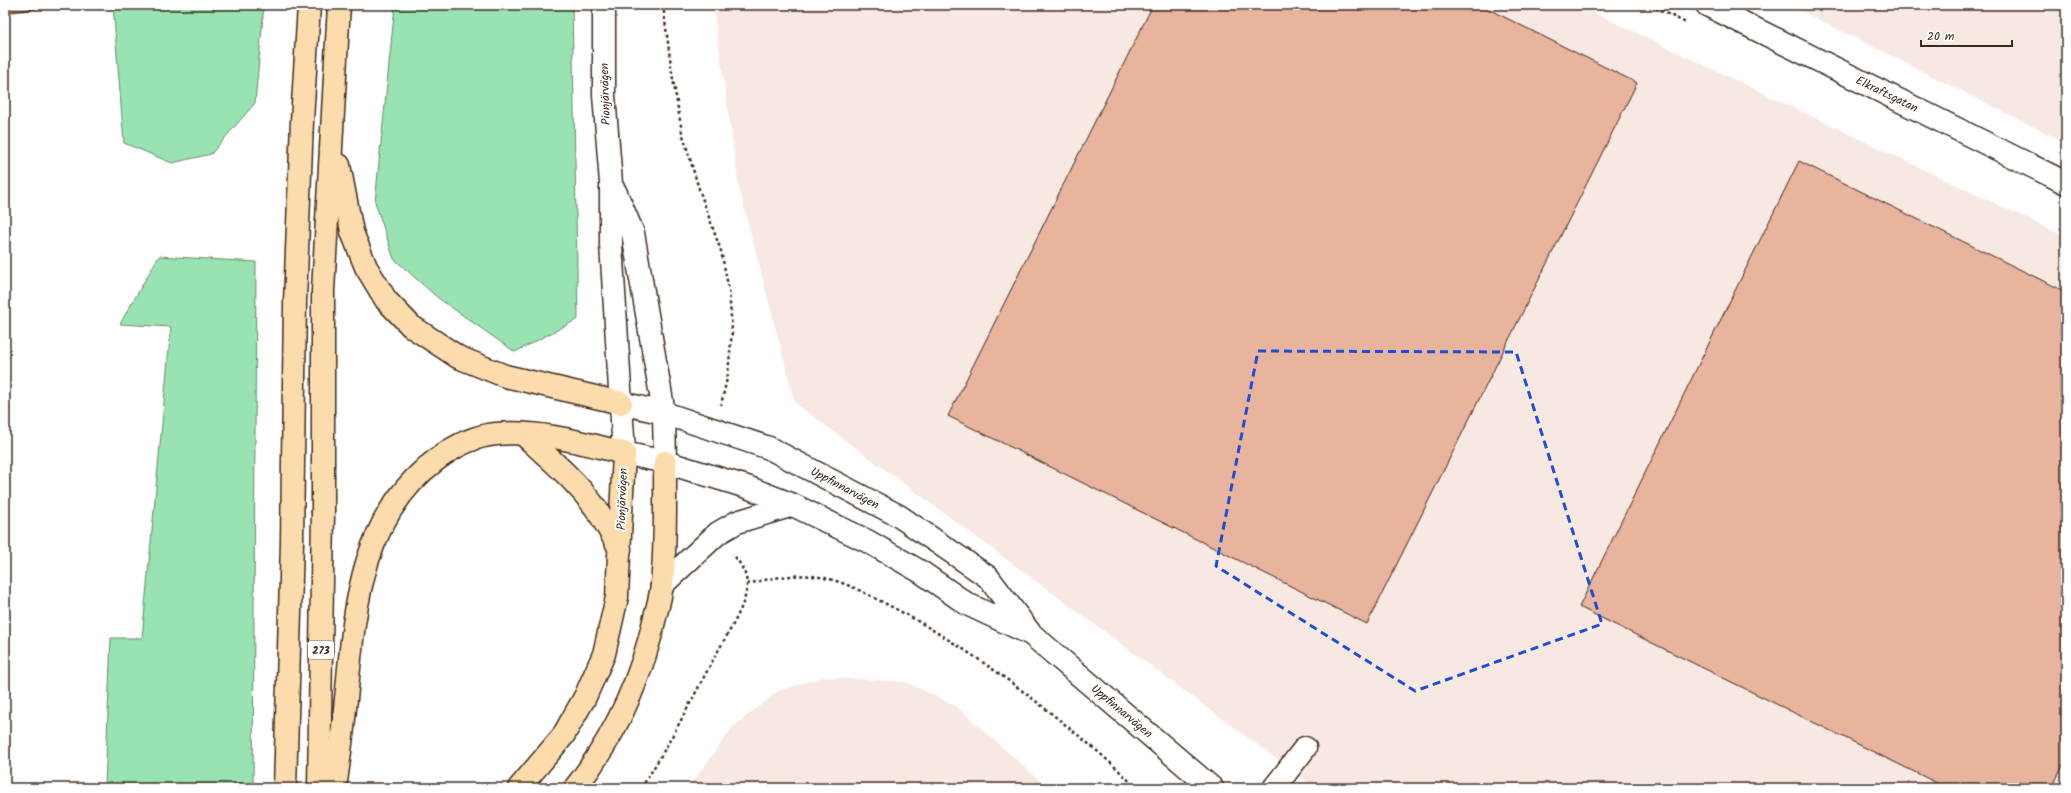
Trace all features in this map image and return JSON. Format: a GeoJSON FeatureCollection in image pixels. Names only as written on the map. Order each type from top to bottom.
{"type":"FeatureCollection","features":[{"type":"Feature","properties":{"kind":"main road"},"geometry":{"type":"LineString","coordinates":[[285,788],[292,542],[295,302],[302,121],[309,5]]}},
{"type":"Feature","properties":{"kind":"main road","name":"273"},"geometry":{"type":"LineString","coordinates":[[319,788],[323,512],[323,291],[339,5]]}},
{"type":"Feature","properties":{"kind":"main road"},"geometry":{"type":"LineString","coordinates":[[333,122],[343,193],[352,232],[366,268],[386,300],[411,326],[458,357],[505,376],[621,403]]}},
{"type":"Feature","properties":{"kind":"main road"},"geometry":{"type":"LineString","coordinates":[[335,788],[342,744],[354,617],[367,558],[386,516],[404,489],[423,469],[447,452],[469,440],[495,434],[523,434],[572,440],[624,453]]}},
{"type":"Feature","properties":{"kind":"main road"},"geometry":{"type":"LineString","coordinates":[[523,434],[569,476],[582,491],[596,508],[620,549]]}},
{"type":"Feature","properties":{"kind":"main road","name":"Pionjärvägen"},"geometry":{"type":"LineString","coordinates":[[518,788],[563,736],[585,697],[604,654],[617,597],[624,453]]}},
{"type":"Feature","properties":{"kind":"main road","name":"Pionjärvägen"},"geometry":{"type":"LineString","coordinates":[[575,788],[594,763],[616,727],[640,674],[650,643],[662,585],[665,541],[665,462]]}},
{"type":"Feature","properties":{"kind":"street","name":"Pionjärvägen"},"geometry":{"type":"LineString","coordinates":[[604,5],[604,94],[611,183],[611,244],[624,453]]}},
{"type":"Feature","properties":{"kind":"street","name":"Elkraftsgatan"},"geometry":{"type":"LineString","coordinates":[[1707,5],[2066,184]]}},
{"type":"Feature","properties":{"kind":"street","name":"Pionjärvägen"},"geometry":{"type":"LineString","coordinates":[[611,183],[632,233],[664,413],[665,462]]}},
{"type":"Feature","properties":{"kind":"street","name":"Uppfinnarvägen"},"geometry":{"type":"LineString","coordinates":[[621,403],[664,413],[716,429],[769,448],[899,516],[988,577],[1031,634],[1212,788]]}},
{"type":"Feature","properties":{"kind":"street","name":"Uppfinnarvägen"},"geometry":{"type":"LineString","coordinates":[[624,453],[665,462],[747,487],[793,505],[869,542],[921,572],[967,604],[1031,634]]}},
{"type":"Feature","properties":{"kind":"street"},"geometry":{"type":"LineString","coordinates":[[662,585],[718,533],[738,522],[793,505]]}},
{"type":"Feature","properties":{"kind":"street"},"geometry":{"type":"LineString","coordinates":[[1274,788],[1305,748]]}},
{"type":"Feature","properties":{"kind":"path"},"geometry":{"type":"LineString","coordinates":[[663,5],[682,132],[699,189],[721,251],[729,290],[732,331],[728,374],[716,429]]}},
{"type":"Feature","properties":{"kind":"path"},"geometry":{"type":"LineString","coordinates":[[641,788],[654,769],[737,615],[745,597],[747,584],[744,572],[738,560],[718,533]]}},
{"type":"Feature","properties":{"kind":"path"},"geometry":{"type":"LineString","coordinates":[[747,584],[779,577],[802,575],[824,578],[841,582],[913,618],[969,652],[1013,683],[1095,749],[1136,788]]}},
{"type":"Feature","properties":{"kind":"highlighted area"},"geometry":{"type":"Polygon","coordinates":[[[1258,351],[1516,352],[1602,624],[1415,691],[1216,566],[1258,351]]]}},
{"type":"Feature","properties":{"kind":"shaded area"},"geometry":{"type":"Polygon","coordinates":[[[713,5],[1578,5],[2066,237],[2066,788],[1316,788],[795,403],[739,188],[713,5]]]}},
{"type":"Feature","properties":{"kind":"shaded area"},"geometry":{"type":"Polygon","coordinates":[[[1789,5],[2066,5],[2066,143],[1789,5]]]}},
{"type":"Feature","properties":{"kind":"shaded area"},"geometry":{"type":"Polygon","coordinates":[[[822,677],[906,682],[956,706],[1048,788],[687,788],[732,728],[778,691],[822,677]]]}},
{"type":"Feature","properties":{"kind":"green space"},"geometry":{"type":"Polygon","coordinates":[[[113,5],[264,5],[255,103],[211,154],[172,163],[124,143],[113,5]]]}},
{"type":"Feature","properties":{"kind":"green space"},"geometry":{"type":"Polygon","coordinates":[[[395,5],[572,5],[578,319],[515,352],[438,298],[394,259],[375,202],[395,5]]]}},
{"type":"Feature","properties":{"kind":"green space"},"geometry":{"type":"Polygon","coordinates":[[[159,256],[256,262],[253,788],[105,788],[111,638],[142,638],[171,327],[120,324],[159,256]]]}},
{"type":"Feature","properties":{"kind":"building"},"geometry":{"type":"Polygon","coordinates":[[[5,5],[40,5],[41,8],[5,13],[5,5]]]}},
{"type":"Feature","properties":{"kind":"building"},"geometry":{"type":"Polygon","coordinates":[[[1153,5],[1480,5],[1637,83],[1367,624],[948,416],[1153,5]]]}},
{"type":"Feature","properties":{"kind":"building"},"geometry":{"type":"Polygon","coordinates":[[[1799,161],[2066,292],[2066,759],[2052,788],[1947,788],[1579,607],[1799,161]]]}}]}
